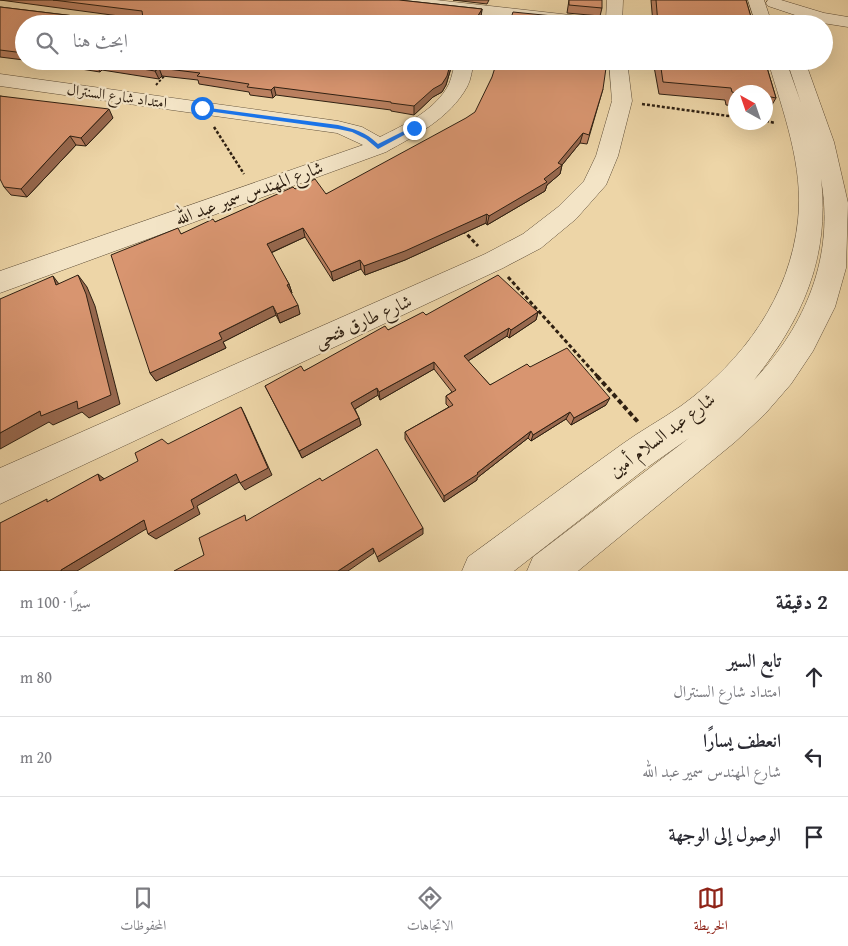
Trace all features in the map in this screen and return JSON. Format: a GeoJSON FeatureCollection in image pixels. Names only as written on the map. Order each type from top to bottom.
{"type":"FeatureCollection","features":[{"type":"Feature","properties":{"kind":"street"},"geometry":{"type":"LineString","coordinates":[[393,0],[471,15]]}},
{"type":"Feature","properties":{"kind":"street"},"geometry":{"type":"LineString","coordinates":[[614,15],[615,0]]}},
{"type":"Feature","properties":{"kind":"street"},"geometry":{"type":"LineString","coordinates":[[756,0],[761,15]]}},
{"type":"Feature","properties":{"kind":"street"},"geometry":{"type":"LineString","coordinates":[[774,1],[814,15]]}},
{"type":"Feature","properties":{"kind":"street"},"geometry":{"type":"LineString","coordinates":[[774,1],[779,15]]}},
{"type":"Feature","properties":{"kind":"street"},"geometry":{"type":"LineString","coordinates":[[833,20],[848,22]]}},
{"type":"Feature","properties":{"kind":"street","name":"شارع المهندس سمير عبد الله"},"geometry":{"type":"LineString","coordinates":[[0,282],[378,147],[414,128],[441,107],[458,86],[459,70]]}},
{"type":"Feature","properties":{"kind":"street","name":"شارع طارق فتحى"},"geometry":{"type":"LineString","coordinates":[[0,486],[494,261],[532,241],[567,213],[594,185],[607,156],[622,101],[619,70]]}},
{"type":"Feature","properties":{"kind":"street","name":"شارع عبد السلام أمين"},"geometry":{"type":"LineString","coordinates":[[482,571],[655,441],[701,410],[743,371],[773,331],[794,292],[807,254],[811,218],[809,184],[798,126],[779,70]]}},
{"type":"Feature","properties":{"kind":"street","name":"شارع عبد السلام أمين"},"geometry":{"type":"LineString","coordinates":[[547,571],[723,434],[767,391],[800,348],[822,305],[834,264],[837,224],[834,192],[820,128],[799,70]]}},
{"type":"Feature","properties":{"kind":"street","name":"امتداد شارع السنترال"},"geometry":{"type":"LineString","coordinates":[[0,80],[338,127],[368,137],[378,147]]}},
{"type":"Feature","properties":{"kind":"path"},"geometry":{"type":"LineString","coordinates":[[142,100],[171,70]]}},
{"type":"Feature","properties":{"kind":"path"},"geometry":{"type":"LineString","coordinates":[[622,101],[728,116]]}},
{"type":"Feature","properties":{"kind":"path"},"geometry":{"type":"LineString","coordinates":[[202,108],[255,192]]}},
{"type":"Feature","properties":{"kind":"path"},"geometry":{"type":"LineString","coordinates":[[462,229],[494,261],[655,441]]}},
{"type":"Feature","properties":{"kind":"building"},"geometry":{"type":"Polygon","coordinates":[[[53,0],[399,0],[482,9],[478,15],[143,15],[142,11],[53,0]]]}},
{"type":"Feature","properties":{"kind":"building"},"geometry":{"type":"Polygon","coordinates":[[[569,0],[602,0],[602,8],[569,5],[569,0]]]}},
{"type":"Feature","properties":{"kind":"building"},"geometry":{"type":"Polygon","coordinates":[[[656,0],[746,0],[750,15],[657,15],[656,0]]]}},
{"type":"Feature","properties":{"kind":"building"},"geometry":{"type":"Polygon","coordinates":[[[0,7],[66,15],[15,15],[15,52],[0,50],[0,7]]]}},
{"type":"Feature","properties":{"kind":"building"},"geometry":{"type":"Polygon","coordinates":[[[513,12],[543,15],[512,15],[513,12]]]}},
{"type":"Feature","properties":{"kind":"building"},"geometry":{"type":"Polygon","coordinates":[[[175,70],[449,70],[442,84],[433,89],[414,106],[274,87],[271,90],[247,87],[249,84],[197,76],[200,73],[175,70]]]}},
{"type":"Feature","properties":{"kind":"building"},"geometry":{"type":"Polygon","coordinates":[[[494,70],[606,70],[603,89],[589,135],[583,133],[558,163],[562,165],[544,179],[547,182],[489,216],[487,214],[405,251],[364,266],[360,260],[331,272],[303,228],[267,244],[298,305],[277,314],[273,306],[219,333],[222,339],[150,373],[111,255],[178,228],[181,234],[213,219],[215,222],[315,179],[326,194],[475,112],[494,70]]]}},
{"type":"Feature","properties":{"kind":"building"},"geometry":{"type":"Polygon","coordinates":[[[661,70],[768,70],[772,85],[728,85],[728,88],[663,82],[661,70]]]}},
{"type":"Feature","properties":{"kind":"building"},"geometry":{"type":"Polygon","coordinates":[[[0,96],[109,109],[81,138],[70,136],[21,189],[4,187],[0,179],[0,96]]]}},
{"type":"Feature","properties":{"kind":"building"},"geometry":{"type":"Polygon","coordinates":[[[78,275],[86,294],[111,395],[78,409],[77,401],[41,416],[40,411],[0,433],[0,299],[53,276],[56,285],[78,275]]]}},
{"type":"Feature","properties":{"kind":"building"},"geometry":{"type":"Polygon","coordinates":[[[498,275],[538,312],[511,330],[509,328],[464,356],[490,385],[527,364],[530,367],[567,348],[610,398],[574,418],[570,412],[533,435],[531,431],[478,474],[444,496],[405,432],[453,405],[446,396],[456,390],[434,362],[379,392],[377,388],[351,403],[359,418],[299,451],[265,386],[301,366],[304,371],[385,326],[388,330],[423,312],[426,315],[498,275]]]}},
{"type":"Feature","properties":{"kind":"building"},"geometry":{"type":"Polygon","coordinates":[[[241,407],[268,468],[240,483],[236,474],[191,500],[194,508],[148,534],[144,520],[61,571],[0,571],[0,523],[47,499],[47,502],[98,474],[100,481],[138,461],[135,453],[162,439],[168,444],[241,407]]]}},
{"type":"Feature","properties":{"kind":"building"},"geometry":{"type":"Polygon","coordinates":[[[377,449],[423,528],[377,557],[373,548],[338,571],[174,571],[204,555],[199,538],[245,515],[246,521],[320,478],[322,481],[377,449]]]}},
{"type":"Feature","properties":{"kind":"route"},"geometry":{"type":"LineString","coordinates":[[202,108],[338,127],[368,137],[378,147],[414,128]]}}]}
